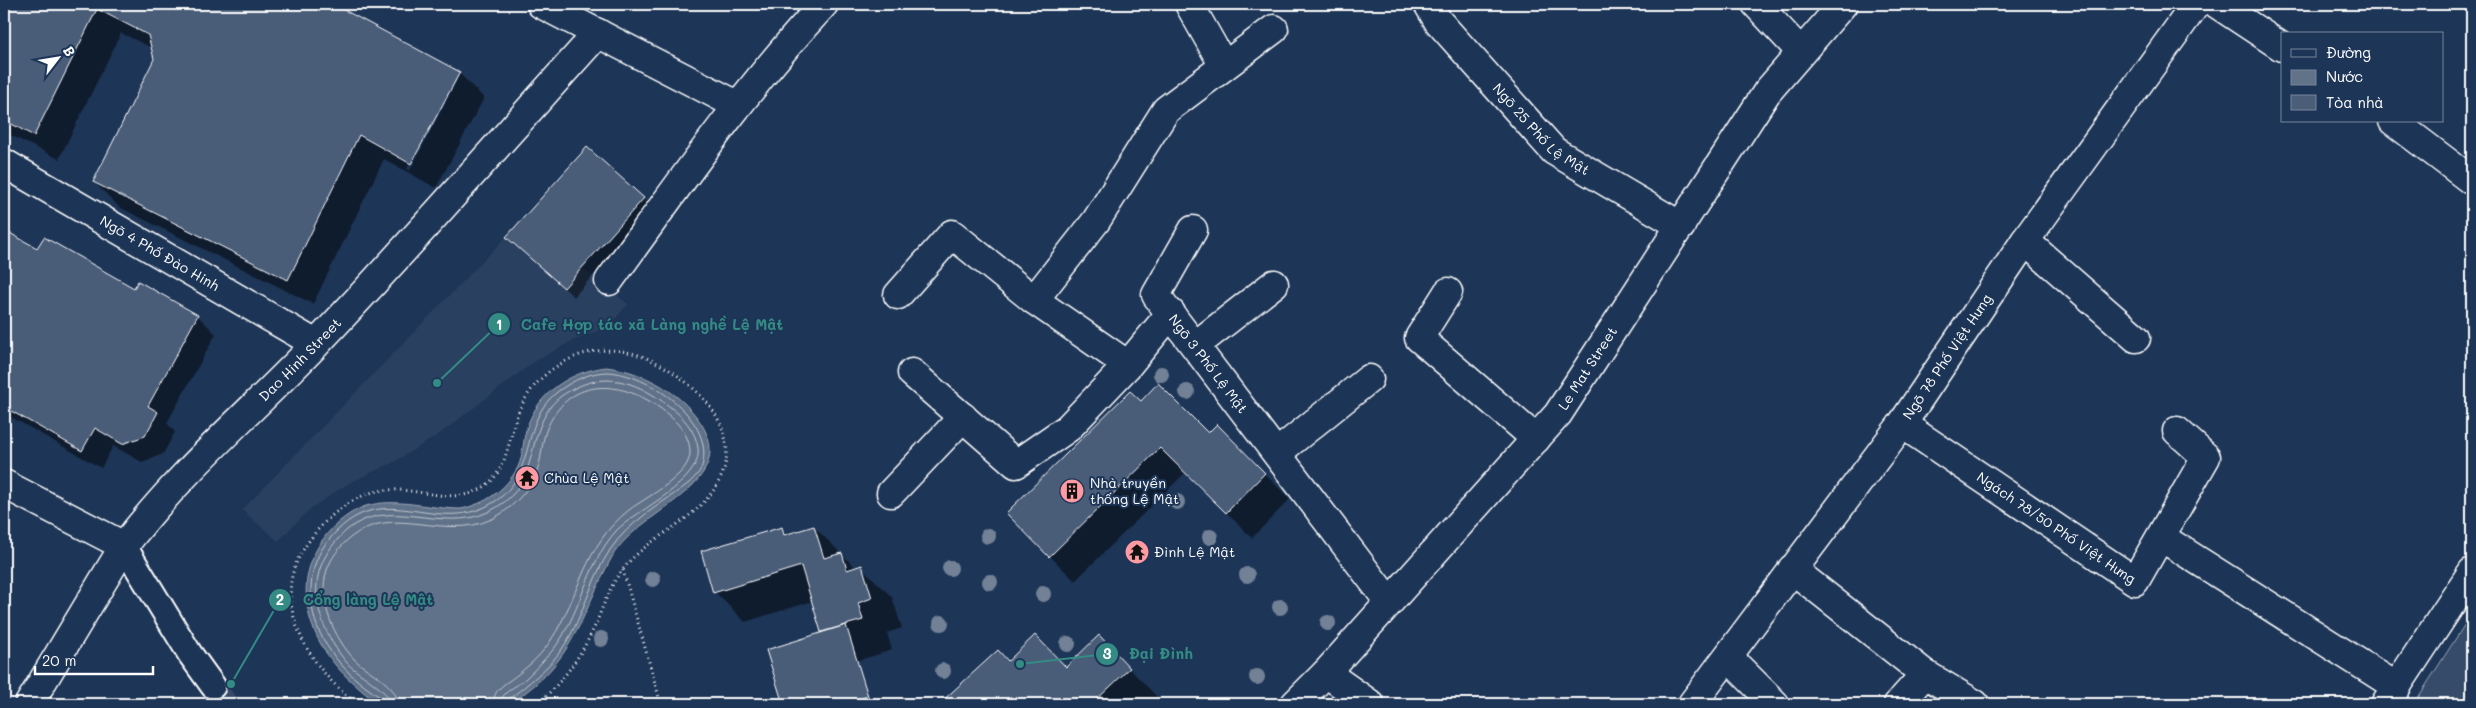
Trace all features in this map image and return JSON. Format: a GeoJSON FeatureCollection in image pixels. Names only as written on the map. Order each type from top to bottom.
{"type":"FeatureCollection","features":[{"type":"Feature","properties":{"kind":"street"},"geometry":{"type":"LineString","coordinates":[[541,4],[738,106]]}},
{"type":"Feature","properties":{"kind":"street"},"geometry":{"type":"LineString","coordinates":[[609,281],[781,50],[824,4]]}},
{"type":"Feature","properties":{"kind":"street"},"geometry":{"type":"LineString","coordinates":[[1188,4],[1224,66]]}},
{"type":"Feature","properties":{"kind":"street","name":"Ngõ 25 Phố Lệ Mật"},"geometry":{"type":"LineString","coordinates":[[1428,4],[1438,21],[1554,151],[1681,226]]}},
{"type":"Feature","properties":{"kind":"street"},"geometry":{"type":"LineString","coordinates":[[1756,4],[1801,52]]}},
{"type":"Feature","properties":{"kind":"street","name":"Le Mat Street"},"geometry":{"type":"LineString","coordinates":[[1295,704],[1326,673],[1558,414],[1767,92],[1843,4]]}},
{"type":"Feature","properties":{"kind":"street","name":"Ngõ 78 Phố Việt Hưng"},"geometry":{"type":"LineString","coordinates":[[1692,704],[1902,424],[2025,241],[2196,4]]}},
{"type":"Feature","properties":{"kind":"street"},"geometry":{"type":"LineString","coordinates":[[2217,4],[2281,46]]}},
{"type":"Feature","properties":{"kind":"street"},"geometry":{"type":"LineString","coordinates":[[1034,300],[1096,221],[1166,110],[1274,29]]}},
{"type":"Feature","properties":{"kind":"street","name":"Dao Hinh Street"},"geometry":{"type":"LineString","coordinates":[[29,704],[124,546],[174,487],[316,344],[598,34]]}},
{"type":"Feature","properties":{"kind":"street"},"geometry":{"type":"LineString","coordinates":[[2394,122],[2472,181]]}},
{"type":"Feature","properties":{"kind":"street","name":"Ngõ 4 Phố Đào Hinh"},"geometry":{"type":"LineString","coordinates":[[4,163],[316,344]]}},
{"type":"Feature","properties":{"kind":"street"},"geometry":{"type":"LineString","coordinates":[[1171,313],[1156,295],[1193,230]]}},
{"type":"Feature","properties":{"kind":"street"},"geometry":{"type":"LineString","coordinates":[[898,295],[952,234],[1034,300],[1128,364]]}},
{"type":"Feature","properties":{"kind":"street"},"geometry":{"type":"LineString","coordinates":[[2025,241],[2136,338]]}},
{"type":"Feature","properties":{"kind":"street"},"geometry":{"type":"LineString","coordinates":[[1196,345],[1274,284]]}},
{"type":"Feature","properties":{"kind":"street"},"geometry":{"type":"LineString","coordinates":[[1448,292],[1419,338],[1536,439]]}},
{"type":"Feature","properties":{"kind":"street","name":"Ngõ 3 Phố Lệ Mật"},"geometry":{"type":"LineString","coordinates":[[912,373],[1016,464],[1068,428],[1128,364],[1171,313],[1389,602]]}},
{"type":"Feature","properties":{"kind":"street"},"geometry":{"type":"LineString","coordinates":[[1277,453],[1369,379]]}},
{"type":"Feature","properties":{"kind":"street"},"geometry":{"type":"LineString","coordinates":[[891,493],[963,417]]}},
{"type":"Feature","properties":{"kind":"street","name":"Ngách 78/50 Phố Việt Hưng"},"geometry":{"type":"LineString","coordinates":[[1902,424],[2135,581],[2206,457],[2177,432]]}},
{"type":"Feature","properties":{"kind":"street"},"geometry":{"type":"LineString","coordinates":[[4,484],[124,546],[190,654],[213,686]]}},
{"type":"Feature","properties":{"kind":"street"},"geometry":{"type":"LineString","coordinates":[[2161,537],[2391,695],[2472,572]]}},
{"type":"Feature","properties":{"kind":"street"},"geometry":{"type":"LineString","coordinates":[[1792,569],[1925,674],[1975,704]]}},
{"type":"Feature","properties":{"kind":"street"},"geometry":{"type":"LineString","coordinates":[[1728,657],[1775,704]]}},
{"type":"Feature","properties":{"kind":"street"},"geometry":{"type":"LineString","coordinates":[[1326,673],[1370,704]]}},
{"type":"Feature","properties":{"kind":"street"},"geometry":{"type":"LineString","coordinates":[[1898,704],[1925,674]]}},
{"type":"Feature","properties":{"kind":"path"},"geometry":{"type":"LineString","coordinates":[[358,704],[334,685],[321,670],[310,654],[295,615],[291,596],[292,577],[297,560],[307,543],[334,513],[367,494],[387,489],[407,489],[444,495],[462,495],[478,490],[493,480],[503,465],[518,413],[536,384],[561,364],[592,351],[623,350],[654,360],[702,396],[719,418],[726,436],[728,454],[724,472],[714,490],[698,508],[638,552],[622,569],[580,654],[558,685],[538,704]]}},
{"type":"Feature","properties":{"kind":"path"},"geometry":{"type":"LineString","coordinates":[[622,569],[661,704]]}},
{"type":"Feature","properties":{"kind":"shaded area"},"geometry":{"type":"Polygon","coordinates":[[[506,237],[564,288],[582,268],[628,304],[608,327],[572,341],[534,362],[438,435],[394,462],[349,483],[311,508],[278,541],[242,510],[506,237]]]}},
{"type":"Feature","properties":{"kind":"shaded area"},"geometry":{"type":"Polygon","coordinates":[[[2472,613],[2472,704],[2414,704],[2472,613]]]}},
{"type":"Feature","properties":{"kind":"water"},"geometry":{"type":"Polygon","coordinates":[[[606,367],[629,372],[651,380],[672,393],[690,409],[707,434],[710,456],[702,474],[686,491],[626,539],[612,557],[568,646],[543,678],[517,699],[506,704],[463,706],[391,705],[382,704],[370,697],[336,666],[314,630],[308,611],[306,592],[308,572],[315,553],[327,534],[345,517],[366,506],[401,503],[461,509],[486,500],[507,483],[518,467],[526,430],[531,417],[546,395],[567,379],[606,367]]]}},
{"type":"Feature","properties":{"kind":"building"},"geometry":{"type":"Polygon","coordinates":[[[4,4],[333,4],[460,72],[411,164],[359,135],[288,280],[93,182],[154,59],[148,35],[97,9],[34,136],[4,120],[4,4]]]}},
{"type":"Feature","properties":{"kind":"building"},"geometry":{"type":"Polygon","coordinates":[[[587,147],[644,198],[564,288],[506,237],[587,147]]]}},
{"type":"Feature","properties":{"kind":"building"},"geometry":{"type":"Polygon","coordinates":[[[4,230],[37,248],[44,237],[134,288],[138,281],[198,315],[148,406],[158,412],[145,436],[122,444],[95,428],[82,451],[4,407],[4,230]]]}},
{"type":"Feature","properties":{"kind":"building"},"geometry":{"type":"Polygon","coordinates":[[[1158,383],[1208,433],[1217,424],[1265,473],[1226,513],[1160,448],[1049,557],[1006,513],[1130,391],[1141,401],[1158,383]]]}},
{"type":"Feature","properties":{"kind":"building"},"geometry":{"type":"Polygon","coordinates":[[[814,526],[824,558],[842,553],[847,570],[862,565],[872,598],[858,603],[863,620],[821,632],[801,566],[713,593],[701,551],[782,527],[784,535],[814,526]]]}},
{"type":"Feature","properties":{"kind":"building"},"geometry":{"type":"Polygon","coordinates":[[[846,625],[868,696],[841,704],[783,704],[766,650],[846,625]]]}},
{"type":"Feature","properties":{"kind":"building"},"geometry":{"type":"Polygon","coordinates":[[[1035,635],[1066,667],[1099,635],[1130,668],[1092,704],[939,704],[998,650],[1008,661],[1035,635]]]}},
{"type":"Feature","properties":{"kind":"tunnel"},"geometry":{"type":"LineString","coordinates":[[213,686],[226,704]]}},
{"type":"Feature","properties":{"kind":"place","name":"Cafe Hợp tác xã Làng nghề Lệ Mật"},"geometry":{"type":"Point","coordinates":[437,383]}},
{"type":"Feature","properties":{"kind":"place","name":"Chùa Lệ Mật"},"geometry":{"type":"Point","coordinates":[527,478]}},
{"type":"Feature","properties":{"kind":"place","name":"Nhà truyền thống Lệ Mật"},"geometry":{"type":"Point","coordinates":[1072,491]}},
{"type":"Feature","properties":{"kind":"place","name":"Đình Lệ Mật"},"geometry":{"type":"Point","coordinates":[1137,552]}},
{"type":"Feature","properties":{"kind":"place","name":"Đại Đình"},"geometry":{"type":"Point","coordinates":[1020,664]}},
{"type":"Feature","properties":{"kind":"place","name":"Cổng làng Lệ Mật"},"geometry":{"type":"Point","coordinates":[231,684]}}]}
